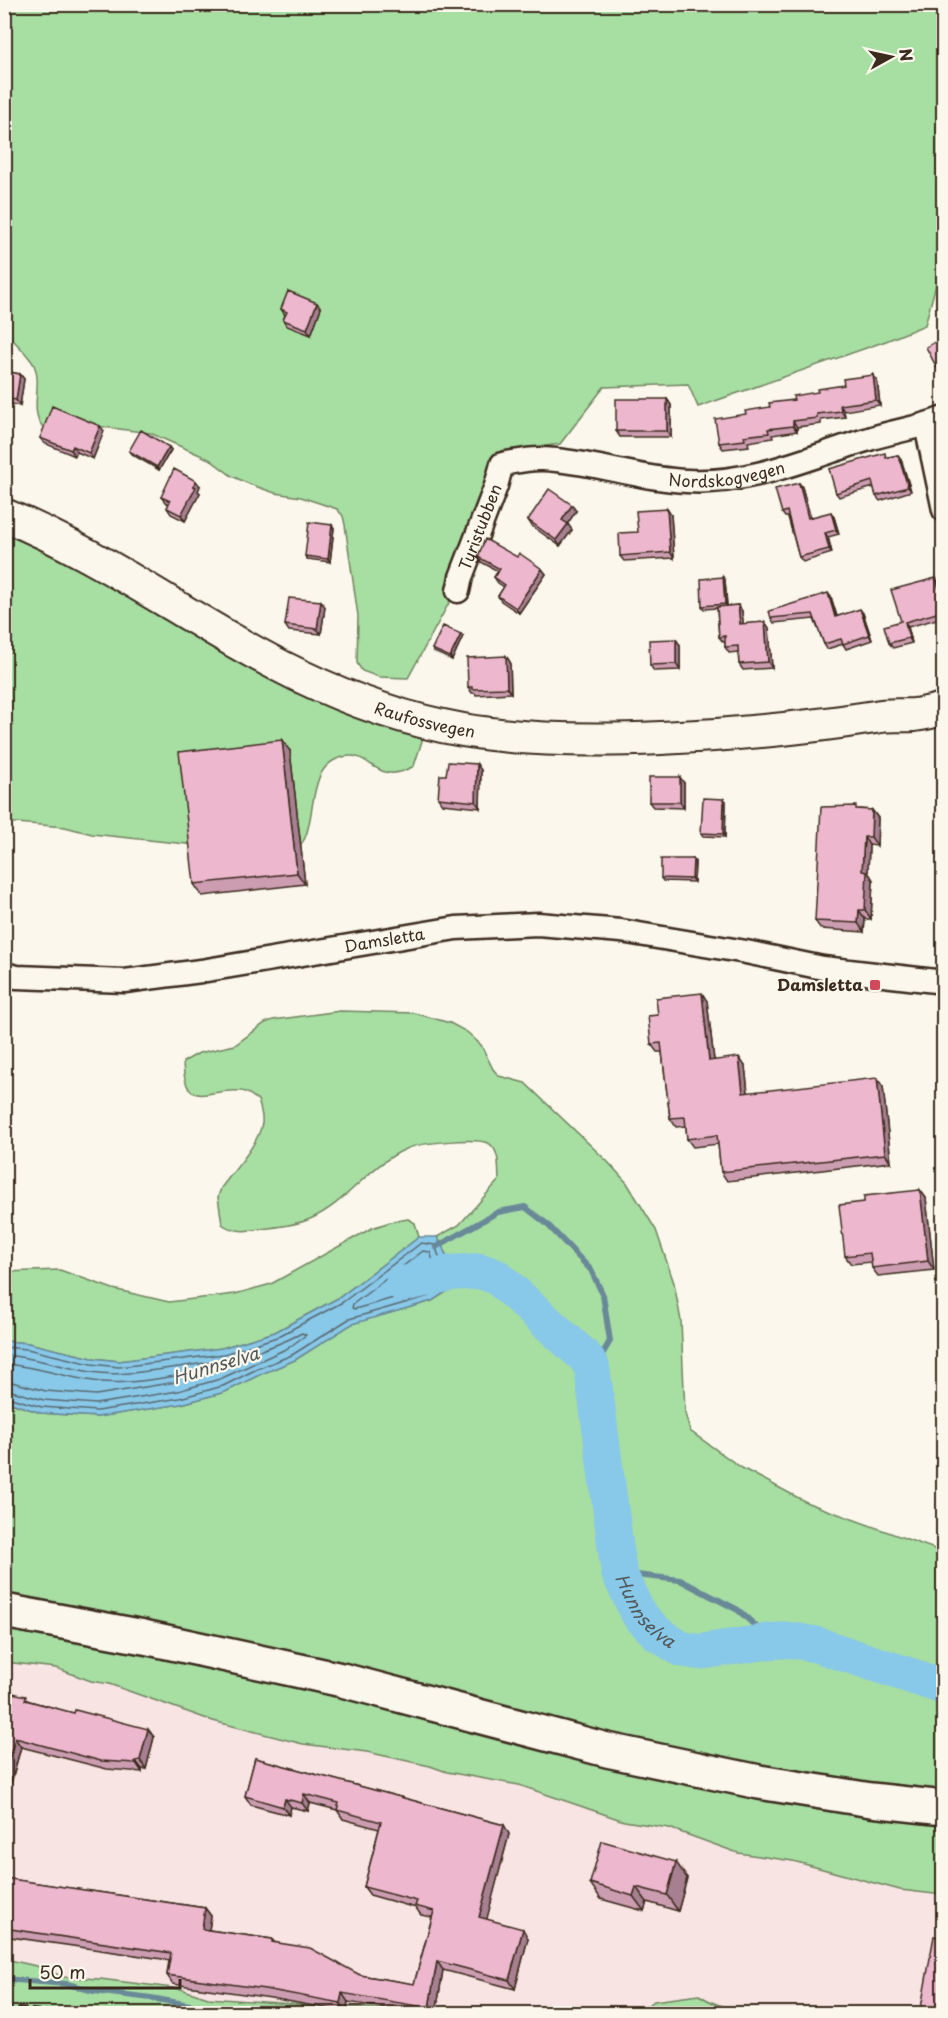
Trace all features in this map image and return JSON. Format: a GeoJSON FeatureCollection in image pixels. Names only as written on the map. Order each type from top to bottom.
{"type":"FeatureCollection","features":[{"type":"Feature","properties":{"kind":"highway"},"geometry":{"type":"LineString","coordinates":[[4,1611],[144,1637],[342,1680],[607,1750],[759,1782],[871,1800],[944,1808]]}},
{"type":"Feature","properties":{"kind":"highway"},"geometry":{"type":"LineString","coordinates":[[4,1632],[143,1656],[266,1683],[466,1733],[750,1799],[863,1819],[944,1827]]}},
{"type":"Feature","properties":{"kind":"main road","name":"Raufossvegen"},"geometry":{"type":"LineString","coordinates":[[4,515],[85,553],[235,642],[296,674],[366,704],[430,723],[499,735],[568,740],[618,740],[765,731],[892,714],[914,715],[944,709]]}},
{"type":"Feature","properties":{"kind":"main road","name":"Raufossvegen"},"geometry":{"type":"LineString","coordinates":[[892,714],[912,705],[944,698]]}},
{"type":"Feature","properties":{"kind":"street","name":"Nordskogvegen"},"geometry":{"type":"LineString","coordinates":[[502,464],[540,459],[566,461],[659,478],[688,481],[722,480],[761,474],[867,439],[935,422]]}},
{"type":"Feature","properties":{"kind":"street"},"geometry":{"type":"LineString","coordinates":[[935,422],[944,510]]}},
{"type":"Feature","properties":{"kind":"street","name":"Tyristubben"},"geometry":{"type":"LineString","coordinates":[[458,591],[502,464]]}},
{"type":"Feature","properties":{"kind":"street","name":"Damsletta"},"geometry":{"type":"LineString","coordinates":[[4,974],[17,977],[125,981],[201,971],[456,928],[538,924],[621,931],[834,970],[944,982]]}},
{"type":"Feature","properties":{"kind":"shaded area"},"geometry":{"type":"Polygon","coordinates":[[[5,1662],[56,1668],[213,1721],[303,1744],[367,1752],[447,1772],[519,1785],[624,1821],[669,1828],[738,1853],[793,1861],[900,1890],[943,1895],[943,2013],[780,2013],[714,2005],[699,1995],[654,2001],[639,2014],[483,2014],[320,2006],[208,1998],[181,1989],[100,1979],[62,1977],[45,1968],[5,1959],[5,1662]]]}},
{"type":"Feature","properties":{"kind":"green space"},"geometry":{"type":"Polygon","coordinates":[[[4,5],[943,5],[943,259],[925,325],[698,407],[688,384],[604,387],[560,444],[524,449],[508,460],[456,590],[408,678],[379,677],[362,671],[357,663],[358,616],[345,525],[343,516],[337,509],[249,484],[232,476],[209,459],[150,433],[96,426],[42,426],[38,419],[37,380],[34,365],[5,331],[4,5]]]}},
{"type":"Feature","properties":{"kind":"green space"},"geometry":{"type":"Polygon","coordinates":[[[4,529],[419,733],[422,741],[414,766],[402,772],[392,773],[384,772],[358,757],[336,759],[320,776],[305,838],[287,860],[196,845],[92,834],[65,827],[5,822],[4,529]]]}},
{"type":"Feature","properties":{"kind":"green space"},"geometry":{"type":"Polygon","coordinates":[[[340,1011],[414,1013],[450,1023],[467,1032],[481,1045],[499,1076],[525,1083],[627,1183],[656,1230],[674,1283],[681,1321],[685,1413],[690,1431],[742,1468],[808,1503],[943,1552],[943,1895],[900,1890],[793,1861],[738,1853],[669,1828],[624,1821],[519,1785],[447,1772],[367,1752],[303,1744],[213,1721],[56,1668],[5,1662],[4,1401],[41,1413],[97,1417],[181,1404],[225,1392],[295,1360],[351,1324],[432,1301],[451,1289],[448,1262],[437,1237],[459,1225],[499,1180],[496,1152],[491,1145],[485,1142],[449,1141],[406,1149],[381,1164],[335,1204],[304,1221],[280,1227],[246,1231],[231,1229],[222,1224],[218,1197],[221,1188],[256,1140],[262,1123],[261,1111],[258,1100],[243,1091],[194,1093],[188,1088],[183,1062],[199,1053],[235,1045],[265,1023],[273,1020],[340,1011]]]}},
{"type":"Feature","properties":{"kind":"green space"},"geometry":{"type":"Polygon","coordinates":[[[408,1219],[415,1223],[419,1237],[340,1297],[275,1332],[222,1348],[119,1361],[92,1358],[28,1343],[5,1341],[4,1272],[60,1270],[113,1289],[169,1302],[235,1294],[271,1284],[372,1228],[408,1219]]]}},
{"type":"Feature","properties":{"kind":"green space"},"geometry":{"type":"Polygon","coordinates":[[[5,1959],[45,1968],[62,1977],[100,1979],[181,1989],[208,1998],[320,2006],[483,2013],[5,2014],[5,1959]]]}},
{"type":"Feature","properties":{"kind":"green space"},"geometry":{"type":"Polygon","coordinates":[[[699,1995],[729,2008],[780,2013],[639,2013],[654,2001],[699,1995]]]}},
{"type":"Feature","properties":{"kind":"water"},"geometry":{"type":"Polygon","coordinates":[[[419,1237],[437,1237],[448,1262],[451,1288],[432,1301],[352,1324],[295,1360],[225,1392],[181,1404],[97,1417],[41,1413],[5,1401],[5,1341],[28,1343],[92,1358],[119,1361],[222,1348],[275,1332],[340,1297],[419,1237]]]}},
{"type":"Feature","properties":{"kind":"building"},"geometry":{"type":"Polygon","coordinates":[[[288,291],[317,303],[307,329],[283,320],[287,312],[281,309],[288,291]]]}},
{"type":"Feature","properties":{"kind":"building"},"geometry":{"type":"Polygon","coordinates":[[[944,337],[944,367],[938,370],[926,347],[944,337]]]}},
{"type":"Feature","properties":{"kind":"building"},"geometry":{"type":"Polygon","coordinates":[[[4,371],[20,374],[16,400],[4,398],[4,371]]]}},
{"type":"Feature","properties":{"kind":"building"},"geometry":{"type":"Polygon","coordinates":[[[873,375],[876,400],[840,405],[841,411],[817,414],[817,418],[793,421],[793,426],[768,429],[769,433],[744,436],[745,440],[719,443],[715,419],[746,414],[745,411],[770,407],[769,403],[794,400],[793,396],[844,385],[843,379],[873,375]]]}},
{"type":"Feature","properties":{"kind":"building"},"geometry":{"type":"Polygon","coordinates":[[[616,399],[667,399],[667,431],[616,431],[616,399]]]}},
{"type":"Feature","properties":{"kind":"building"},"geometry":{"type":"Polygon","coordinates":[[[52,406],[100,426],[89,453],[73,446],[71,450],[40,438],[52,406]]]}},
{"type":"Feature","properties":{"kind":"building"},"geometry":{"type":"Polygon","coordinates":[[[141,430],[169,447],[157,467],[129,451],[141,430]]]}},
{"type":"Feature","properties":{"kind":"building"},"geometry":{"type":"Polygon","coordinates":[[[885,453],[886,458],[898,455],[908,487],[876,496],[872,481],[836,493],[829,469],[885,453]]]}},
{"type":"Feature","properties":{"kind":"building"},"geometry":{"type":"Polygon","coordinates":[[[174,469],[196,481],[193,486],[196,487],[181,515],[167,508],[170,501],[161,497],[174,469]]]}},
{"type":"Feature","properties":{"kind":"building"},"geometry":{"type":"Polygon","coordinates":[[[799,483],[808,518],[831,512],[836,530],[825,533],[829,549],[799,557],[787,511],[782,513],[775,489],[799,483]]]}},
{"type":"Feature","properties":{"kind":"building"},"geometry":{"type":"Polygon","coordinates":[[[549,489],[572,505],[562,520],[568,524],[556,540],[528,520],[549,489]]]}},
{"type":"Feature","properties":{"kind":"building"},"geometry":{"type":"Polygon","coordinates":[[[667,509],[670,552],[620,556],[619,533],[638,532],[636,511],[667,509]]]}},
{"type":"Feature","properties":{"kind":"building"},"geometry":{"type":"Polygon","coordinates":[[[309,522],[332,525],[328,559],[305,556],[309,522]]]}},
{"type":"Feature","properties":{"kind":"building"},"geometry":{"type":"Polygon","coordinates":[[[485,539],[517,557],[519,553],[542,569],[516,608],[498,596],[505,585],[494,577],[500,569],[478,557],[485,539]]]}},
{"type":"Feature","properties":{"kind":"building"},"geometry":{"type":"Polygon","coordinates":[[[723,577],[725,604],[702,606],[701,579],[723,577]]]}},
{"type":"Feature","properties":{"kind":"building"},"geometry":{"type":"Polygon","coordinates":[[[936,578],[944,611],[905,622],[909,638],[889,643],[884,626],[901,621],[891,590],[936,578]]]}},
{"type":"Feature","properties":{"kind":"building"},"geometry":{"type":"Polygon","coordinates":[[[828,593],[835,617],[860,609],[869,635],[843,644],[841,639],[824,644],[813,614],[771,618],[769,611],[828,593]]]}},
{"type":"Feature","properties":{"kind":"building"},"geometry":{"type":"Polygon","coordinates":[[[289,598],[321,601],[317,629],[285,625],[289,598]]]}},
{"type":"Feature","properties":{"kind":"building"},"geometry":{"type":"Polygon","coordinates":[[[738,605],[740,624],[765,622],[768,662],[739,664],[738,646],[725,647],[725,636],[719,637],[717,607],[738,605]]]}},
{"type":"Feature","properties":{"kind":"building"},"geometry":{"type":"Polygon","coordinates":[[[443,626],[461,634],[450,657],[432,649],[443,626]]]}},
{"type":"Feature","properties":{"kind":"building"},"geometry":{"type":"Polygon","coordinates":[[[676,639],[676,664],[650,665],[649,640],[676,639]]]}},
{"type":"Feature","properties":{"kind":"building"},"geometry":{"type":"Polygon","coordinates":[[[506,656],[507,688],[472,689],[468,687],[467,658],[506,656]]]}},
{"type":"Feature","properties":{"kind":"building"},"geometry":{"type":"Polygon","coordinates":[[[282,740],[297,873],[194,884],[179,752],[282,740]]]}},
{"type":"Feature","properties":{"kind":"building"},"geometry":{"type":"Polygon","coordinates":[[[448,762],[477,764],[476,802],[438,798],[440,775],[446,775],[448,762]]]}},
{"type":"Feature","properties":{"kind":"building"},"geometry":{"type":"Polygon","coordinates":[[[649,777],[680,777],[680,802],[649,802],[649,777]]]}},
{"type":"Feature","properties":{"kind":"building"},"geometry":{"type":"Polygon","coordinates":[[[703,798],[724,799],[723,834],[701,833],[703,798]]]}},
{"type":"Feature","properties":{"kind":"building"},"geometry":{"type":"Polygon","coordinates":[[[856,806],[856,809],[872,810],[871,837],[864,837],[862,871],[867,872],[865,910],[859,910],[858,923],[815,921],[821,807],[856,806]]]}},
{"type":"Feature","properties":{"kind":"building"},"geometry":{"type":"Polygon","coordinates":[[[661,859],[693,859],[692,879],[661,878],[661,859]]]}},
{"type":"Feature","properties":{"kind":"building"},"geometry":{"type":"Polygon","coordinates":[[[702,993],[709,1061],[739,1057],[743,1093],[877,1078],[885,1154],[721,1172],[717,1135],[687,1139],[685,1117],[670,1118],[661,1043],[651,1044],[648,1016],[658,1015],[656,998],[702,993]]]}},
{"type":"Feature","properties":{"kind":"building"},"geometry":{"type":"Polygon","coordinates":[[[920,1190],[928,1261],[872,1268],[870,1253],[845,1256],[839,1205],[864,1202],[864,1196],[920,1190]]]}},
{"type":"Feature","properties":{"kind":"building"},"geometry":{"type":"Polygon","coordinates":[[[4,1691],[26,1696],[25,1700],[74,1713],[75,1710],[148,1729],[140,1760],[136,1763],[101,1761],[15,1738],[4,1777],[4,1691]]]}},
{"type":"Feature","properties":{"kind":"building"},"geometry":{"type":"Polygon","coordinates":[[[255,1758],[504,1825],[479,1917],[523,1929],[509,1980],[437,1961],[429,2008],[342,1993],[340,2003],[265,1989],[167,1975],[171,1953],[4,1928],[4,1878],[205,1908],[202,1929],[272,1939],[272,1942],[310,1948],[360,1975],[414,1984],[434,1911],[415,1906],[417,1901],[364,1887],[381,1822],[337,1810],[339,1803],[304,1794],[302,1803],[285,1799],[283,1807],[245,1796],[255,1758]]]}},
{"type":"Feature","properties":{"kind":"building"},"geometry":{"type":"Polygon","coordinates":[[[602,1841],[676,1862],[667,1895],[636,1887],[633,1896],[590,1883],[602,1841]]]}},
{"type":"Feature","properties":{"kind":"building"},"geometry":{"type":"Polygon","coordinates":[[[934,1936],[944,1938],[944,2013],[920,2013],[934,1936]]]}},
{"type":"Feature","properties":{"kind":"waterway","name":"Hunnselva"},"geometry":{"type":"LineString","coordinates":[[436,1247],[498,1212],[525,1207],[547,1224],[591,1270],[603,1295],[610,1341],[596,1365],[592,1367]]}},
{"type":"Feature","properties":{"kind":"waterway","name":"Hunnselva"},"geometry":{"type":"LineString","coordinates":[[403,1284],[451,1273],[480,1271],[497,1277],[584,1356],[592,1367],[619,1573],[639,1615],[658,1634],[681,1649],[699,1652],[772,1641],[791,1640],[818,1645],[944,1687]]}},
{"type":"Feature","properties":{"kind":"waterway"},"geometry":{"type":"LineString","coordinates":[[619,1573],[680,1580],[738,1610],[772,1641]]}},
{"type":"Feature","properties":{"kind":"waterway"},"geometry":{"type":"LineString","coordinates":[[4,1979],[67,1984],[94,1991],[151,1998],[239,2014]]}},
{"type":"Feature","properties":{"kind":"railway"},"geometry":{"type":"LineString","coordinates":[[4,2007],[66,2014]]}},
{"type":"Feature","properties":{"kind":"place","name":"Damsletta"},"geometry":{"type":"Point","coordinates":[875,985]}}]}
